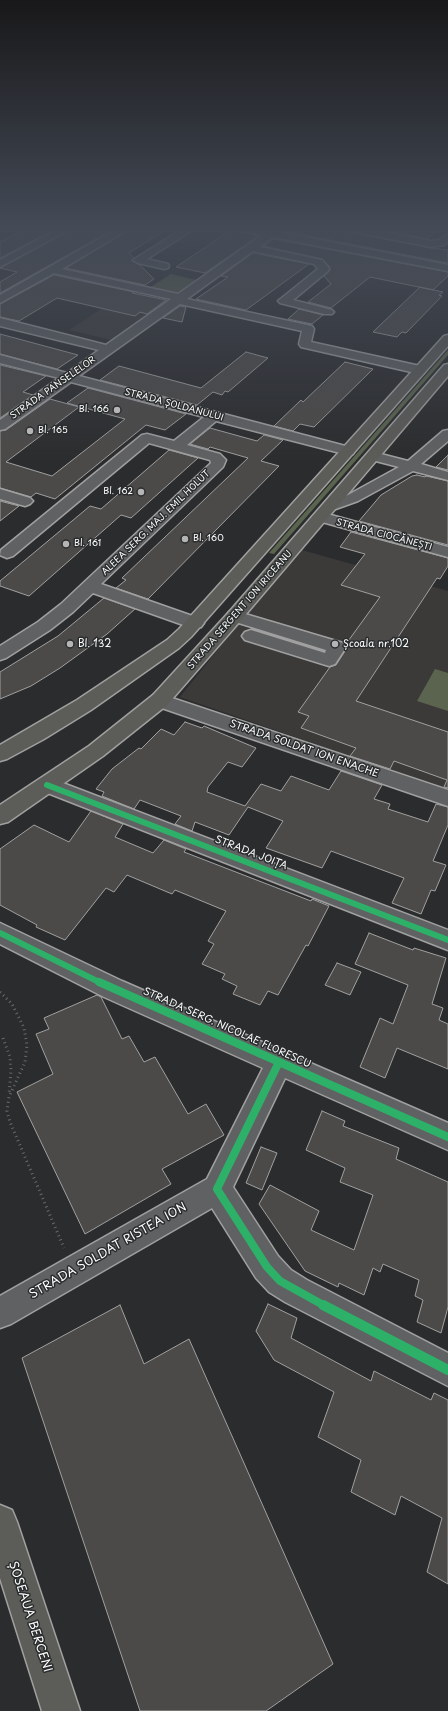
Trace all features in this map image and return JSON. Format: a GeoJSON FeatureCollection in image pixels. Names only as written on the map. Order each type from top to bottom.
{"type":"FeatureCollection","features":[{"type":"Feature","properties":{"kind":"main road"},"geometry":{"type":"LineString","coordinates":[[0,754],[37,734],[84,705],[173,644],[195,623],[448,339]]}},
{"type":"Feature","properties":{"kind":"main road","name":"STRADA SERGENT ION IRICEANU"},"geometry":{"type":"LineString","coordinates":[[0,816],[117,736],[160,700],[236,616],[448,368]]}},
{"type":"Feature","properties":{"kind":"main road","name":"ȘOSEAUA BERCENI"},"geometry":{"type":"LineString","coordinates":[[0,1522],[61,1711]]}},
{"type":"Feature","properties":{"kind":"street","name":"STRADA PANSELELOR"},"geometry":{"type":"LineString","coordinates":[[0,426],[169,306]]}},
{"type":"Feature","properties":{"kind":"street"},"geometry":{"type":"LineString","coordinates":[[208,306],[308,329]]}},
{"type":"Feature","properties":{"kind":"street"},"geometry":{"type":"LineString","coordinates":[[303,306],[328,312],[308,329],[305,344],[420,370]]}},
{"type":"Feature","properties":{"kind":"street"},"geometry":{"type":"LineString","coordinates":[[0,322],[108,349]]}},
{"type":"Feature","properties":{"kind":"street","name":"STRADA ȘOLDANULUI"},"geometry":{"type":"LineString","coordinates":[[0,359],[348,451]]}},
{"type":"Feature","properties":{"kind":"street"},"geometry":{"type":"LineString","coordinates":[[7,553],[146,438],[176,447],[211,418],[217,416]]}},
{"type":"Feature","properties":{"kind":"street"},"geometry":{"type":"LineString","coordinates":[[325,511],[367,491],[410,466],[448,434]]}},
{"type":"Feature","properties":{"kind":"street","name":"ALEEA SERG. MAJ. EMIL HOLUT"},"geometry":{"type":"LineString","coordinates":[[90,586],[219,463],[219,460],[215,458],[176,447]]}},
{"type":"Feature","properties":{"kind":"street"},"geometry":{"type":"LineString","coordinates":[[373,456],[448,476]]}},
{"type":"Feature","properties":{"kind":"street"},"geometry":{"type":"LineString","coordinates":[[0,494],[25,501]]}},
{"type":"Feature","properties":{"kind":"street","name":"STRADA CIOCĂNEȘTI"},"geometry":{"type":"LineString","coordinates":[[325,511],[448,552]]}},
{"type":"Feature","properties":{"kind":"street"},"geometry":{"type":"LineString","coordinates":[[0,654],[44,626],[90,586],[195,623]]}},
{"type":"Feature","properties":{"kind":"street"},"geometry":{"type":"LineString","coordinates":[[236,616],[337,647],[329,660],[252,636]]}},
{"type":"Feature","properties":{"kind":"street","name":"STRADA SOLDAT ION ENACHE"},"geometry":{"type":"LineString","coordinates":[[160,700],[448,798]]}},
{"type":"Feature","properties":{"kind":"street","name":"STRADA JOIȚA"},"geometry":{"type":"LineString","coordinates":[[47,785],[448,940]]}},
{"type":"Feature","properties":{"kind":"street","name":"STRADA SERG. NICOLAE FLORESCU"},"geometry":{"type":"LineString","coordinates":[[0,933],[98,982],[448,1137]]}},
{"type":"Feature","properties":{"kind":"street"},"geometry":{"type":"LineString","coordinates":[[279,1062],[217,1189],[267,1267],[280,1281],[296,1291],[448,1370]]}},
{"type":"Feature","properties":{"kind":"street","name":"STRADA SOLDAT RISTEA ION"},"geometry":{"type":"LineString","coordinates":[[0,1313],[217,1189]]}},
{"type":"Feature","properties":{"kind":"path"},"geometry":{"type":"LineString","coordinates":[[0,992],[12,1004],[24,1028],[27,1045],[25,1062],[9,1097]]}},
{"type":"Feature","properties":{"kind":"path"},"geometry":{"type":"LineString","coordinates":[[3,1038],[10,1057],[11,1072],[7,1111],[10,1122],[73,1271]]}},
{"type":"Feature","properties":{"kind":"shaded area"},"geometry":{"type":"Polygon","coordinates":[[[106,306],[161,306],[111,340],[69,330],[106,306]]]}},
{"type":"Feature","properties":{"kind":"shaded area","name":"Școala nr.102"},"geometry":{"type":"Polygon","coordinates":[[[298,549],[448,591],[448,790],[180,697],[298,549]]]}},
{"type":"Feature","properties":{"kind":"green space"},"geometry":{"type":"Polygon","coordinates":[[[448,350],[448,355],[274,554],[269,553],[448,350]]]}},
{"type":"Feature","properties":{"kind":"green space"},"geometry":{"type":"Polygon","coordinates":[[[435,669],[448,673],[448,711],[417,701],[435,669]]]}},
{"type":"Feature","properties":{"kind":"building"},"geometry":{"type":"Polygon","coordinates":[[[0,306],[44,306],[19,321],[0,317],[0,306]]]}},
{"type":"Feature","properties":{"kind":"building"},"geometry":{"type":"Polygon","coordinates":[[[91,306],[158,306],[147,314],[140,312],[135,316],[91,306]]]}},
{"type":"Feature","properties":{"kind":"building"},"geometry":{"type":"Polygon","coordinates":[[[180,306],[186,307],[182,322],[163,318],[180,306]]]}},
{"type":"Feature","properties":{"kind":"building"},"geometry":{"type":"Polygon","coordinates":[[[227,306],[252,306],[246,310],[227,306]]]}},
{"type":"Feature","properties":{"kind":"building"},"geometry":{"type":"Polygon","coordinates":[[[323,306],[334,306],[331,308],[323,306]]]}},
{"type":"Feature","properties":{"kind":"building"},"geometry":{"type":"Polygon","coordinates":[[[400,306],[432,306],[406,333],[402,332],[397,337],[373,332],[400,306]]]}},
{"type":"Feature","properties":{"kind":"building"},"geometry":{"type":"Polygon","coordinates":[[[299,309],[323,315],[312,324],[288,319],[299,309]]]}},
{"type":"Feature","properties":{"kind":"building"},"geometry":{"type":"Polygon","coordinates":[[[0,334],[78,355],[57,369],[0,354],[0,334]]]}},
{"type":"Feature","properties":{"kind":"building"},"geometry":{"type":"Polygon","coordinates":[[[246,352],[268,358],[228,392],[225,391],[222,395],[213,392],[197,405],[100,380],[119,366],[201,388],[246,352]]]}},
{"type":"Feature","properties":{"kind":"building"},"geometry":{"type":"Polygon","coordinates":[[[345,362],[373,369],[314,427],[300,424],[293,431],[274,426],[301,400],[303,402],[345,362]]]}},
{"type":"Feature","properties":{"kind":"building"},"geometry":{"type":"Polygon","coordinates":[[[0,365],[46,376],[23,392],[33,395],[0,418],[0,365]]]}},
{"type":"Feature","properties":{"kind":"building"},"geometry":{"type":"Polygon","coordinates":[[[88,388],[186,414],[165,430],[146,425],[55,499],[36,493],[31,497],[0,488],[0,431],[6,430],[50,399],[79,407],[6,462],[52,476],[125,419],[67,403],[88,388]]]}},
{"type":"Feature","properties":{"kind":"building","name":"Bl. 160"},"geometry":{"type":"Polygon","coordinates":[[[210,428],[257,441],[264,435],[283,440],[261,461],[279,466],[148,599],[116,588],[126,580],[122,578],[248,458],[210,447],[208,449],[190,444],[210,428]]]}},
{"type":"Feature","properties":{"kind":"building"},"geometry":{"type":"Polygon","coordinates":[[[169,450],[198,458],[131,518],[121,515],[29,596],[0,586],[0,581],[90,506],[101,509],[169,450]]]}},
{"type":"Feature","properties":{"kind":"building"},"geometry":{"type":"Polygon","coordinates":[[[448,455],[448,470],[436,467],[448,455]]]}},
{"type":"Feature","properties":{"kind":"building"},"geometry":{"type":"Polygon","coordinates":[[[417,475],[448,481],[448,545],[359,521],[381,495],[412,476],[417,475]]]}},
{"type":"Feature","properties":{"kind":"building"},"geometry":{"type":"Polygon","coordinates":[[[0,501],[19,506],[0,521],[0,501]]]}},
{"type":"Feature","properties":{"kind":"building"},"geometry":{"type":"Polygon","coordinates":[[[351,532],[448,558],[448,566],[440,579],[437,578],[356,701],[448,732],[448,788],[444,787],[447,780],[394,761],[390,769],[350,756],[356,748],[301,728],[309,716],[298,712],[330,667],[336,665],[347,648],[346,644],[380,597],[341,585],[365,554],[340,547],[351,532]]]}},
{"type":"Feature","properties":{"kind":"building","name":"Bl. 132"},"geometry":{"type":"Polygon","coordinates":[[[104,598],[135,609],[107,634],[60,668],[31,686],[0,699],[0,672],[58,636],[104,598]]]}},
{"type":"Feature","properties":{"kind":"building"},"geometry":{"type":"Polygon","coordinates":[[[185,722],[202,728],[204,726],[256,748],[242,767],[228,762],[208,787],[207,792],[245,806],[261,784],[281,791],[291,776],[329,790],[341,771],[382,785],[374,799],[390,804],[388,809],[428,822],[436,804],[448,807],[448,825],[433,861],[446,865],[435,891],[431,890],[421,914],[392,903],[404,878],[331,851],[322,868],[266,848],[283,821],[248,807],[229,835],[195,822],[192,831],[175,824],[181,816],[140,800],[134,809],[102,796],[104,792],[96,789],[112,769],[139,748],[141,749],[161,729],[174,735],[185,722]]]}},
{"type":"Feature","properties":{"kind":"building"},"geometry":{"type":"Polygon","coordinates":[[[91,811],[123,824],[115,837],[153,853],[164,840],[186,849],[184,852],[311,901],[312,899],[329,906],[308,946],[306,945],[278,995],[268,991],[260,1005],[233,994],[237,986],[222,979],[225,974],[202,964],[214,944],[208,941],[226,911],[175,890],[172,894],[127,875],[114,892],[106,888],[65,940],[36,927],[37,925],[0,905],[0,849],[34,825],[69,842],[91,811]]]}},
{"type":"Feature","properties":{"kind":"building"},"geometry":{"type":"Polygon","coordinates":[[[369,933],[413,950],[414,948],[446,958],[432,1004],[443,1008],[439,1020],[448,1024],[448,1069],[397,1048],[385,1078],[360,1067],[380,1018],[393,1024],[408,985],[355,964],[369,933]]]}},
{"type":"Feature","properties":{"kind":"building"},"geometry":{"type":"Polygon","coordinates":[[[337,963],[361,972],[350,995],[325,985],[337,963]]]}},
{"type":"Feature","properties":{"kind":"building"},"geometry":{"type":"Polygon","coordinates":[[[97,995],[101,997],[122,1039],[129,1036],[144,1062],[155,1057],[188,1114],[206,1104],[224,1135],[162,1169],[171,1184],[85,1234],[17,1092],[53,1074],[36,1034],[49,1029],[44,1018],[97,995]]]}},
{"type":"Feature","properties":{"kind":"building"},"geometry":{"type":"Polygon","coordinates":[[[322,1111],[345,1121],[343,1126],[399,1148],[396,1159],[448,1182],[448,1307],[441,1333],[417,1322],[423,1300],[415,1296],[419,1280],[383,1264],[380,1272],[373,1268],[364,1295],[339,1283],[338,1287],[305,1271],[259,1204],[270,1185],[319,1211],[311,1230],[354,1250],[373,1195],[340,1182],[345,1168],[306,1150],[322,1111]]]}},
{"type":"Feature","properties":{"kind":"building"},"geometry":{"type":"Polygon","coordinates":[[[261,1147],[277,1153],[262,1190],[246,1183],[261,1147]]]}},
{"type":"Feature","properties":{"kind":"building"},"geometry":{"type":"Polygon","coordinates":[[[268,1304],[297,1318],[291,1338],[371,1381],[374,1371],[431,1400],[434,1393],[448,1400],[448,1584],[427,1572],[442,1518],[401,1496],[395,1515],[351,1492],[361,1460],[318,1437],[334,1392],[274,1360],[256,1331],[268,1304]]]}},
{"type":"Feature","properties":{"kind":"building"},"geometry":{"type":"Polygon","coordinates":[[[120,1305],[144,1364],[189,1339],[333,1664],[266,1711],[140,1711],[22,1358],[120,1305]]]}},
{"type":"Feature","properties":{"kind":"cycle path"},"geometry":{"type":"LineString","coordinates":[[47,785],[448,940]]}},
{"type":"Feature","properties":{"kind":"cycle path"},"geometry":{"type":"LineString","coordinates":[[0,933],[113,989],[448,1137]]}},
{"type":"Feature","properties":{"kind":"cycle path"},"geometry":{"type":"LineString","coordinates":[[279,1062],[217,1189],[267,1267],[280,1281],[296,1291],[448,1370]]}},
{"type":"Feature","properties":{"kind":"place","name":"Bl. 166"},"geometry":{"type":"Point","coordinates":[117,410]}},
{"type":"Feature","properties":{"kind":"place","name":"Bl. 165"},"geometry":{"type":"Point","coordinates":[30,431]}},
{"type":"Feature","properties":{"kind":"place","name":"Bl. 162"},"geometry":{"type":"Point","coordinates":[141,492]}},
{"type":"Feature","properties":{"kind":"place","name":"Bl. 160"},"geometry":{"type":"Point","coordinates":[185,539]}},
{"type":"Feature","properties":{"kind":"place","name":"Bl. 161"},"geometry":{"type":"Point","coordinates":[66,544]}},
{"type":"Feature","properties":{"kind":"place","name":"Bl. 132"},"geometry":{"type":"Point","coordinates":[70,644]}},
{"type":"Feature","properties":{"kind":"place","name":"Școala nr.102"},"geometry":{"type":"Point","coordinates":[335,644]}}]}
